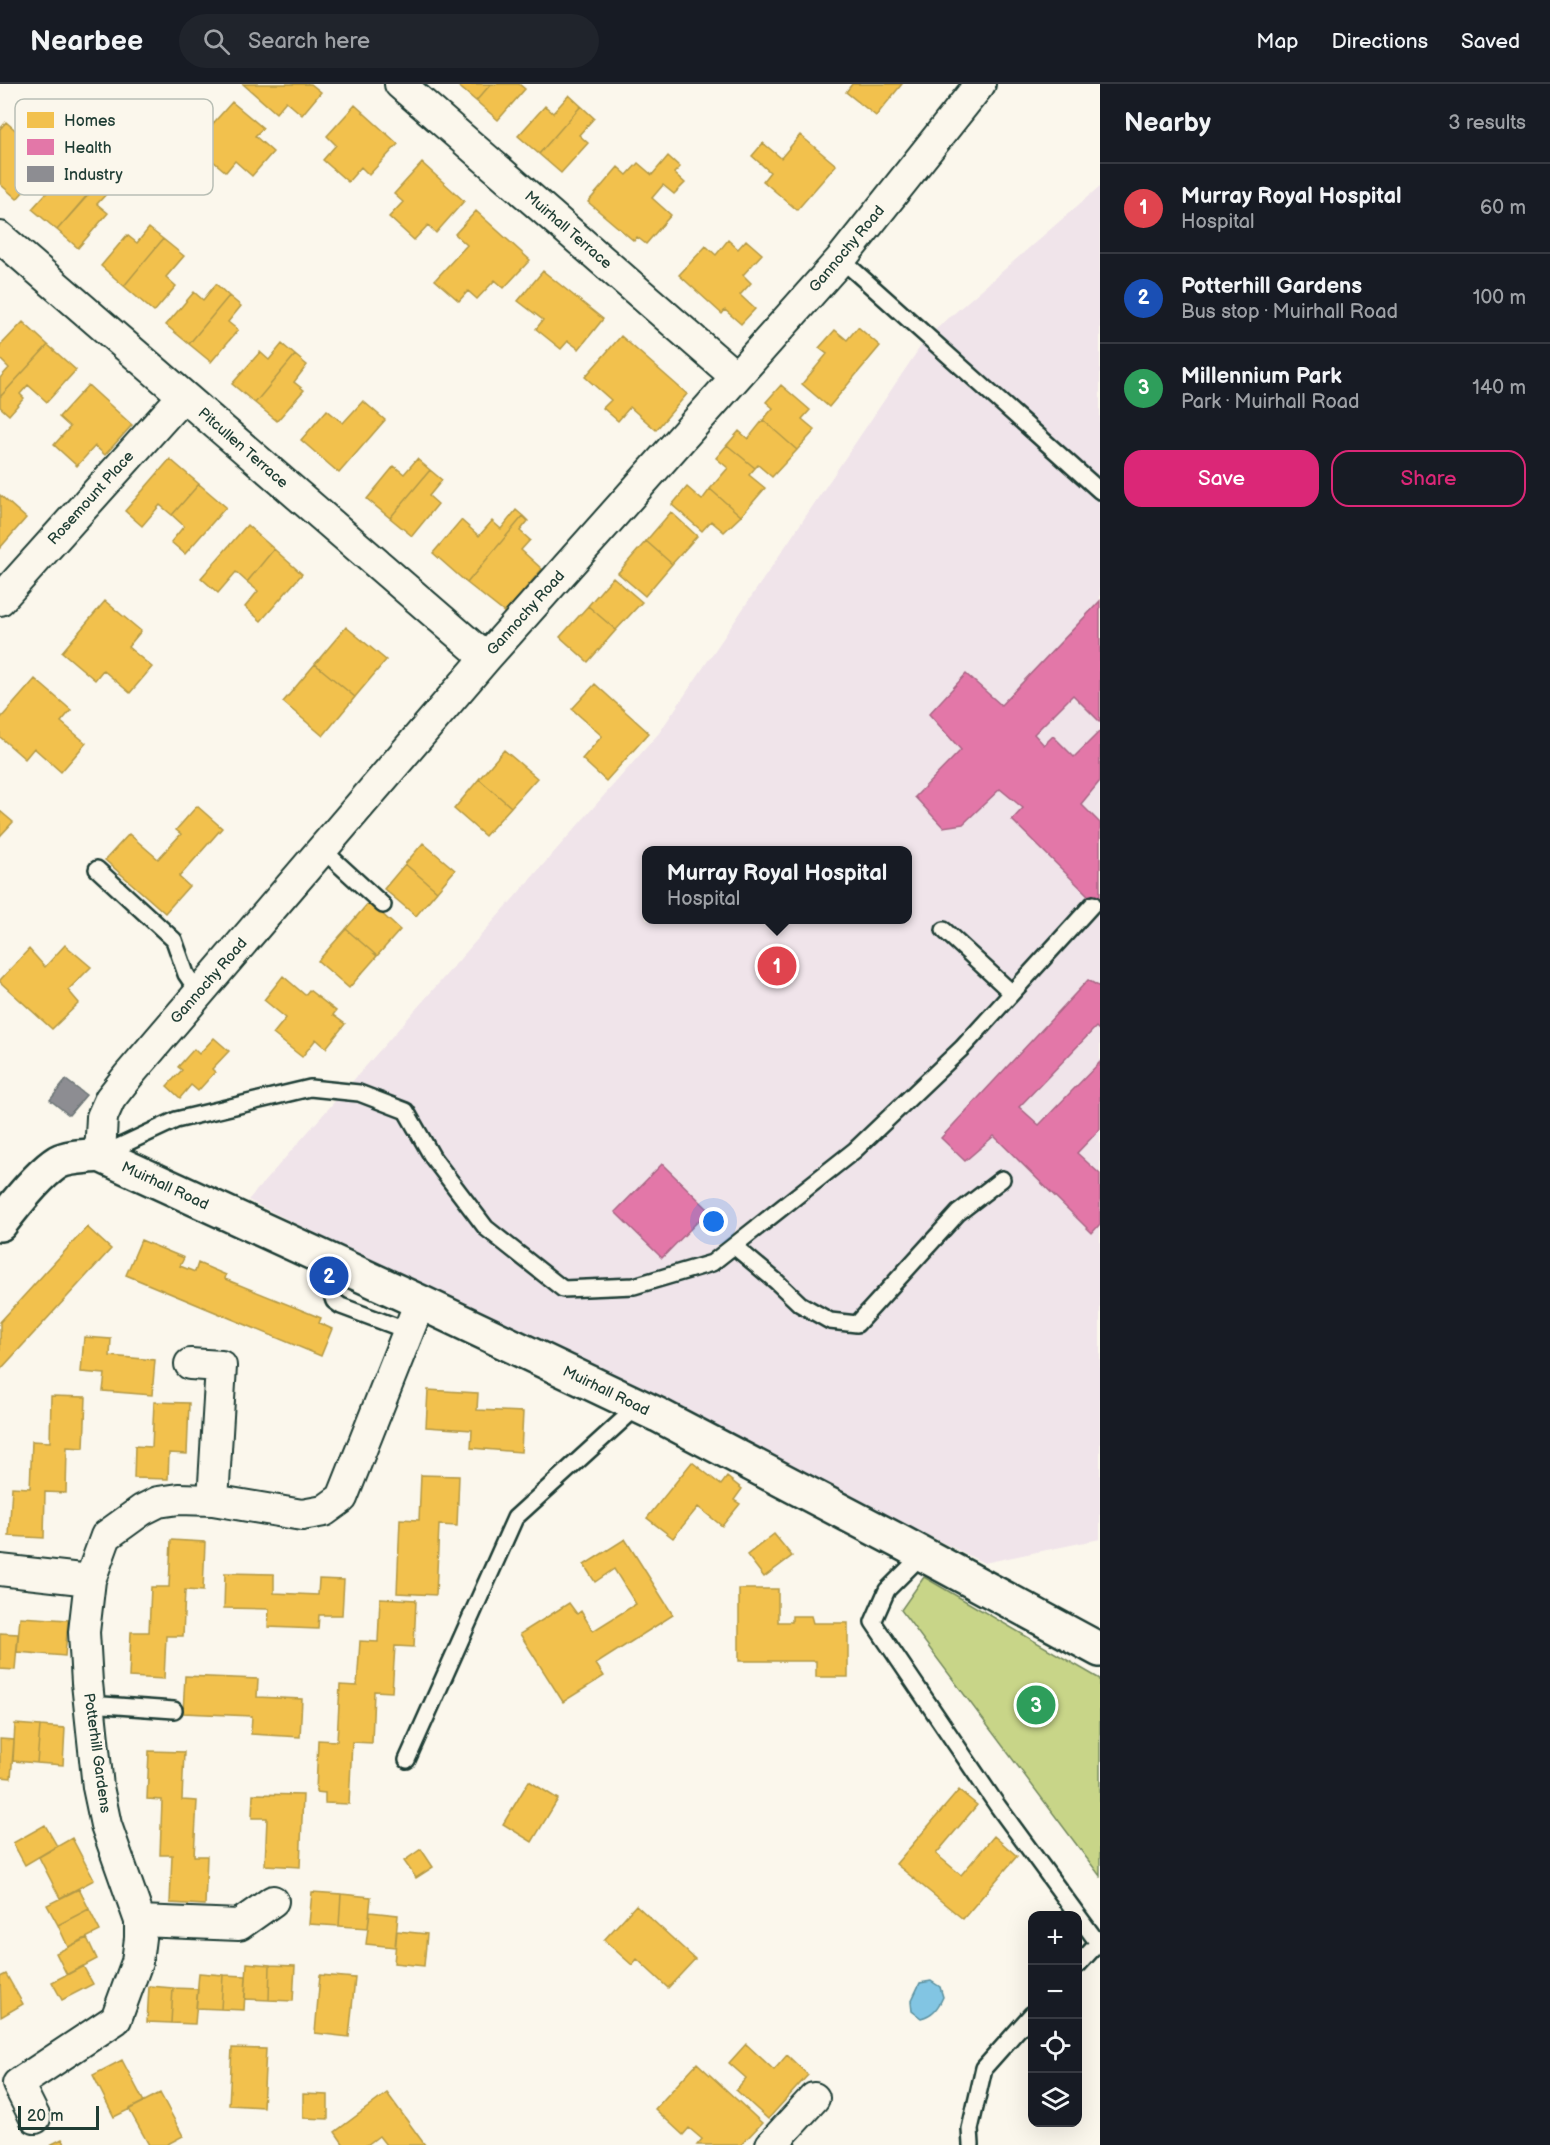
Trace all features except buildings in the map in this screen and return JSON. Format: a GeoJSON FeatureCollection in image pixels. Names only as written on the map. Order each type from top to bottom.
{"type":"FeatureCollection","features":[{"type":"Feature","properties":{"kind":"street","name":"Muirhall Terrace"},"geometry":{"type":"LineString","coordinates":[[400,84],[736,377]]}},
{"type":"Feature","properties":{"kind":"street","name":"Gannochy Road"},"geometry":{"type":"LineString","coordinates":[[100,1155],[102,1117],[110,1099],[128,1076],[486,658],[841,259],[980,84]]}},
{"type":"Feature","properties":{"kind":"street","name":"Pitcullen Terrace"},"geometry":{"type":"LineString","coordinates":[[0,237],[486,658]]}},
{"type":"Feature","properties":{"kind":"street","name":"Rosemount Place"},"geometry":{"type":"LineString","coordinates":[[0,600],[183,396]]}},
{"type":"Feature","properties":{"kind":"street"},"geometry":{"type":"LineString","coordinates":[[0,1224],[58,1162],[69,1158],[100,1155]]}},
{"type":"Feature","properties":{"kind":"street","name":"Muirhall Road"},"geometry":{"type":"LineString","coordinates":[[100,1155],[341,1266],[414,1316],[638,1406],[1100,1650]]}},
{"type":"Feature","properties":{"kind":"street","name":"Potterhill Gardens"},"geometry":{"type":"LineString","coordinates":[[35,2118],[18,2084],[116,2019],[137,1962],[140,1921],[106,1825],[98,1786],[89,1704],[84,1632],[90,1580],[106,1536],[141,1509],[158,1502],[179,1498],[213,1500],[302,1515],[324,1511],[342,1498],[414,1316]]}},
{"type":"Feature","properties":{"kind":"street"},"geometry":{"type":"LineString","coordinates":[[190,1364],[222,1366],[213,1500]]}},
{"type":"Feature","properties":{"kind":"street"},"geometry":{"type":"LineString","coordinates":[[0,1570],[90,1580]]}},
{"type":"Feature","properties":{"kind":"street"},"geometry":{"type":"LineString","coordinates":[[140,1921],[239,1925],[273,1901]]}},
{"type":"Feature","properties":{"kind":"street"},"geometry":{"type":"LineString","coordinates":[[771,2145],[814,2098]]}},
{"type":"Feature","properties":{"kind":"lane"},"geometry":{"type":"LineString","coordinates":[[841,259],[1100,491]]}},
{"type":"Feature","properties":{"kind":"lane"},"geometry":{"type":"LineString","coordinates":[[322,849],[383,905]]}},
{"type":"Feature","properties":{"kind":"lane"},"geometry":{"type":"LineString","coordinates":[[97,870],[174,940],[186,974],[200,993]]}},
{"type":"Feature","properties":{"kind":"lane"},"geometry":{"type":"LineString","coordinates":[[100,1155],[176,1120],[310,1088],[359,1093],[406,1112],[433,1158],[486,1228],[562,1289],[634,1286],[712,1263],[855,1150],[962,1048],[1093,904]]}},
{"type":"Feature","properties":{"kind":"lane"},"geometry":{"type":"LineString","coordinates":[[944,930],[1012,993]]}},
{"type":"Feature","properties":{"kind":"lane"},"geometry":{"type":"LineString","coordinates":[[734,1246],[800,1304],[830,1322],[858,1324],[958,1213],[1002,1179]]}},
{"type":"Feature","properties":{"kind":"lane"},"geometry":{"type":"LineString","coordinates":[[407,1761],[515,1518],[638,1406]]}},
{"type":"Feature","properties":{"kind":"lane"},"geometry":{"type":"LineString","coordinates":[[922,1555],[886,1590],[873,1622],[997,1805],[1075,1911]]}},
{"type":"Feature","properties":{"kind":"lane"},"geometry":{"type":"LineString","coordinates":[[89,1704],[174,1710]]}},
{"type":"Feature","properties":{"kind":"lane"},"geometry":{"type":"LineString","coordinates":[[1082,1921],[1098,1943],[1082,1960]]}},
{"type":"Feature","properties":{"kind":"lane"},"geometry":{"type":"LineString","coordinates":[[971,2145],[970,2129],[984,2068],[1028,2018]]}},
{"type":"Feature","properties":{"kind":"shaded area"},"geometry":{"type":"Polygon","coordinates":[[[1100,186],[1100,1539],[984,1563],[248,1200],[659,733],[927,337],[1100,186]]]}},
{"type":"Feature","properties":{"kind":"green space"},"geometry":{"type":"Polygon","coordinates":[[[924,1577],[1100,1679],[1100,1876],[901,1610],[924,1577]]]}},
{"type":"Feature","properties":{"kind":"water"},"geometry":{"type":"Polygon","coordinates":[[[931,1981],[940,1987],[943,1997],[935,2010],[921,2018],[912,2011],[911,2002],[920,1983],[931,1981]]]}},
{"type":"Feature","properties":{"kind":"place","name":"Murray Royal Hospital"},"geometry":{"type":"Point","coordinates":[777,966]}},
{"type":"Feature","properties":{"kind":"place","name":"Potterhill Gardens"},"geometry":{"type":"Point","coordinates":[329,1276]}},
{"type":"Feature","properties":{"kind":"place","name":"Millennium Park"},"geometry":{"type":"Point","coordinates":[1036,1705]}}]}
